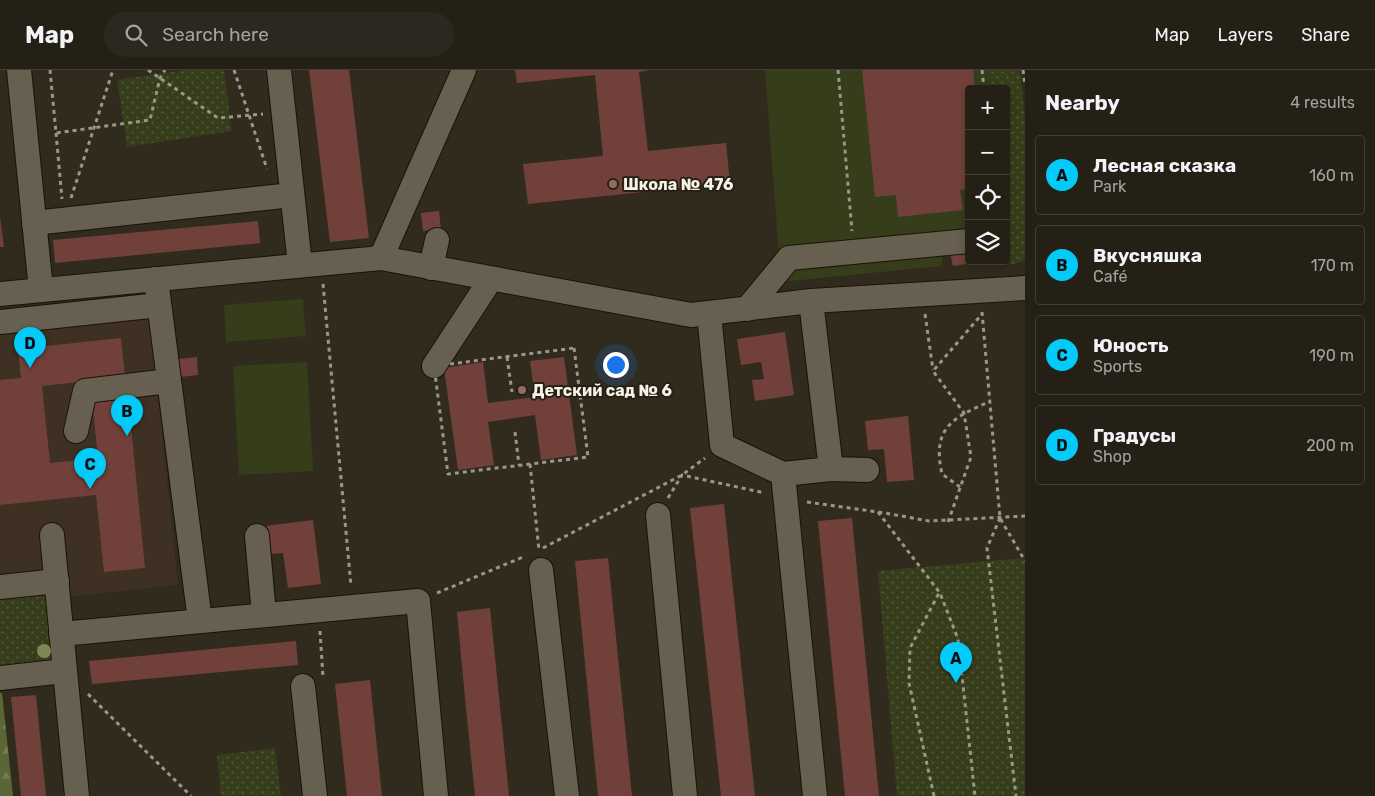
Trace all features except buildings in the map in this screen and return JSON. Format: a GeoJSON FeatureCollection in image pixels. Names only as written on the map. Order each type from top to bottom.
{"type":"FeatureCollection","features":[{"type":"Feature","properties":{"kind":"lane"},"geometry":{"type":"LineString","coordinates":[[19,70],[41,290]]}},
{"type":"Feature","properties":{"kind":"lane"},"geometry":{"type":"LineString","coordinates":[[279,70],[283,112],[284,195],[310,264]]}},
{"type":"Feature","properties":{"kind":"lane"},"geometry":{"type":"LineString","coordinates":[[381,258],[464,70]]}},
{"type":"Feature","properties":{"kind":"lane"},"geometry":{"type":"LineString","coordinates":[[34,223],[284,195]]}},
{"type":"Feature","properties":{"kind":"lane"},"geometry":{"type":"LineString","coordinates":[[431,268],[437,240]]}},
{"type":"Feature","properties":{"kind":"lane"},"geometry":{"type":"LineString","coordinates":[[747,309],[789,258],[965,241]]}},
{"type":"Feature","properties":{"kind":"lane"},"geometry":{"type":"LineString","coordinates":[[0,294],[381,258],[691,315],[811,301],[922,294],[981,303],[1025,288]]}},
{"type":"Feature","properties":{"kind":"lane"},"geometry":{"type":"LineString","coordinates":[[156,279],[200,621]]}},
{"type":"Feature","properties":{"kind":"lane"},"geometry":{"type":"LineString","coordinates":[[434,366],[492,279]]}},
{"type":"Feature","properties":{"kind":"lane"},"geometry":{"type":"LineString","coordinates":[[811,301],[831,469]]}},
{"type":"Feature","properties":{"kind":"lane"},"geometry":{"type":"LineString","coordinates":[[0,322],[159,305]]}},
{"type":"Feature","properties":{"kind":"lane"},"geometry":{"type":"LineString","coordinates":[[709,314],[722,446],[783,474],[831,469],[868,470]]}},
{"type":"Feature","properties":{"kind":"lane"},"geometry":{"type":"LineString","coordinates":[[76,431],[85,391],[169,381]]}},
{"type":"Feature","properties":{"kind":"lane"},"geometry":{"type":"LineString","coordinates":[[783,474],[815,796]]}},
{"type":"Feature","properties":{"kind":"lane"},"geometry":{"type":"LineString","coordinates":[[658,515],[685,796]]}},
{"type":"Feature","properties":{"kind":"lane"},"geometry":{"type":"LineString","coordinates":[[52,535],[76,796]]}},
{"type":"Feature","properties":{"kind":"lane"},"geometry":{"type":"LineString","coordinates":[[257,536],[264,615]]}},
{"type":"Feature","properties":{"kind":"lane"},"geometry":{"type":"LineString","coordinates":[[542,570],[567,796]]}},
{"type":"Feature","properties":{"kind":"lane"},"geometry":{"type":"LineString","coordinates":[[0,587],[57,582]]}},
{"type":"Feature","properties":{"kind":"lane"},"geometry":{"type":"LineString","coordinates":[[61,634],[418,601],[436,796]]}},
{"type":"Feature","properties":{"kind":"lane"},"geometry":{"type":"LineString","coordinates":[[0,678],[64,671]]}},
{"type":"Feature","properties":{"kind":"lane"},"geometry":{"type":"LineString","coordinates":[[303,686],[315,796]]}},
{"type":"Feature","properties":{"kind":"path"},"geometry":{"type":"LineString","coordinates":[[50,70],[64,220]]}},
{"type":"Feature","properties":{"kind":"path"},"geometry":{"type":"LineString","coordinates":[[64,220],[113,70]]}},
{"type":"Feature","properties":{"kind":"path"},"geometry":{"type":"LineString","coordinates":[[148,70],[218,118],[283,112]]}},
{"type":"Feature","properties":{"kind":"path"},"geometry":{"type":"LineString","coordinates":[[56,133],[150,120],[160,78],[165,70]]}},
{"type":"Feature","properties":{"kind":"path"},"geometry":{"type":"LineString","coordinates":[[234,70],[249,115],[284,195]]}},
{"type":"Feature","properties":{"kind":"path"},"geometry":{"type":"LineString","coordinates":[[838,70],[854,252]]}},
{"type":"Feature","properties":{"kind":"path"},"geometry":{"type":"LineString","coordinates":[[982,70],[984,85]]}},
{"type":"Feature","properties":{"kind":"path"},"geometry":{"type":"LineString","coordinates":[[1024,70],[1025,85]]}},
{"type":"Feature","properties":{"kind":"path"},"geometry":{"type":"LineString","coordinates":[[310,264],[353,607]]}},
{"type":"Feature","properties":{"kind":"path"},"geometry":{"type":"LineString","coordinates":[[922,294],[933,370],[964,413],[971,457],[948,522]]}},
{"type":"Feature","properties":{"kind":"path"},"geometry":{"type":"LineString","coordinates":[[933,370],[981,303]]}},
{"type":"Feature","properties":{"kind":"path"},"geometry":{"type":"LineString","coordinates":[[981,303],[1000,518],[1025,561]]}},
{"type":"Feature","properties":{"kind":"path"},"geometry":{"type":"LineString","coordinates":[[574,348],[588,457],[448,474],[434,366],[507,357],[574,348]]}},
{"type":"Feature","properties":{"kind":"path"},"geometry":{"type":"LineString","coordinates":[[507,357],[512,392]]}},
{"type":"Feature","properties":{"kind":"path"},"geometry":{"type":"LineString","coordinates":[[960,488],[942,474],[938,453],[944,430],[964,413],[990,402]]}},
{"type":"Feature","properties":{"kind":"path"},"geometry":{"type":"LineString","coordinates":[[515,432],[519,465]]}},
{"type":"Feature","properties":{"kind":"path"},"geometry":{"type":"LineString","coordinates":[[418,601],[539,550],[682,475],[722,446]]}},
{"type":"Feature","properties":{"kind":"path"},"geometry":{"type":"LineString","coordinates":[[530,464],[537,535]]}},
{"type":"Feature","properties":{"kind":"path"},"geometry":{"type":"LineString","coordinates":[[682,475],[827,507],[878,512],[928,521],[948,522],[1025,516]]}},
{"type":"Feature","properties":{"kind":"path"},"geometry":{"type":"LineString","coordinates":[[658,515],[682,475]]}},
{"type":"Feature","properties":{"kind":"path"},"geometry":{"type":"LineString","coordinates":[[878,512],[940,593],[958,639],[975,796]]}},
{"type":"Feature","properties":{"kind":"path"},"geometry":{"type":"LineString","coordinates":[[1000,518],[987,548],[1016,796]]}},
{"type":"Feature","properties":{"kind":"path"},"geometry":{"type":"LineString","coordinates":[[934,796],[909,683],[910,648],[940,593]]}},
{"type":"Feature","properties":{"kind":"path"},"geometry":{"type":"LineString","coordinates":[[303,686],[324,682],[318,610]]}},
{"type":"Feature","properties":{"kind":"path"},"geometry":{"type":"LineString","coordinates":[[64,671],[191,796]]}},
{"type":"Feature","properties":{"kind":"shaded area"},"geometry":{"type":"Polygon","coordinates":[[[150,314],[178,585],[0,604],[0,330],[150,314]]]}},
{"type":"Feature","properties":{"kind":"green space"},"geometry":{"type":"Polygon","coordinates":[[[185,70],[224,70],[232,131],[127,147],[117,80],[185,70]]]}},
{"type":"Feature","properties":{"kind":"green space"},"geometry":{"type":"Polygon","coordinates":[[[765,70],[987,70],[989,85],[965,85],[965,249],[944,252],[941,266],[781,282],[765,70]]]}},
{"type":"Feature","properties":{"kind":"green space"},"geometry":{"type":"Polygon","coordinates":[[[987,70],[1020,70],[1025,119],[1025,259],[1019,263],[1010,264],[1010,85],[989,85],[987,70]]]}},
{"type":"Feature","properties":{"kind":"green space"},"geometry":{"type":"Polygon","coordinates":[[[303,299],[306,336],[226,342],[224,305],[303,299]]]}},
{"type":"Feature","properties":{"kind":"green space"},"geometry":{"type":"Polygon","coordinates":[[[307,362],[313,471],[239,475],[233,366],[307,362]]]}},
{"type":"Feature","properties":{"kind":"green space"},"geometry":{"type":"Polygon","coordinates":[[[1025,558],[1025,796],[897,796],[878,571],[1025,558]]]}},
{"type":"Feature","properties":{"kind":"green space"},"geometry":{"type":"Polygon","coordinates":[[[52,590],[59,662],[0,667],[0,594],[52,590]]]}},
{"type":"Feature","properties":{"kind":"green space"},"geometry":{"type":"Polygon","coordinates":[[[0,693],[2,693],[13,796],[0,796],[0,693]]]}},
{"type":"Feature","properties":{"kind":"green space"},"geometry":{"type":"Polygon","coordinates":[[[275,748],[281,796],[221,796],[217,755],[275,748]]]}},
{"type":"Feature","properties":{"kind":"place","name":"Школа № 476"},"geometry":{"type":"Point","coordinates":[613,184]}},
{"type":"Feature","properties":{"kind":"place","name":"Градусы"},"geometry":{"type":"Point","coordinates":[30,368]}},
{"type":"Feature","properties":{"kind":"place","name":"Детский сад № 6"},"geometry":{"type":"Point","coordinates":[522,390]}},
{"type":"Feature","properties":{"kind":"place","name":"Вкусняшка"},"geometry":{"type":"Point","coordinates":[127,436]}},
{"type":"Feature","properties":{"kind":"place","name":"Юность"},"geometry":{"type":"Point","coordinates":[90,489]}},
{"type":"Feature","properties":{"kind":"place","name":"Лесная сказка"},"geometry":{"type":"Point","coordinates":[956,683]}}]}
